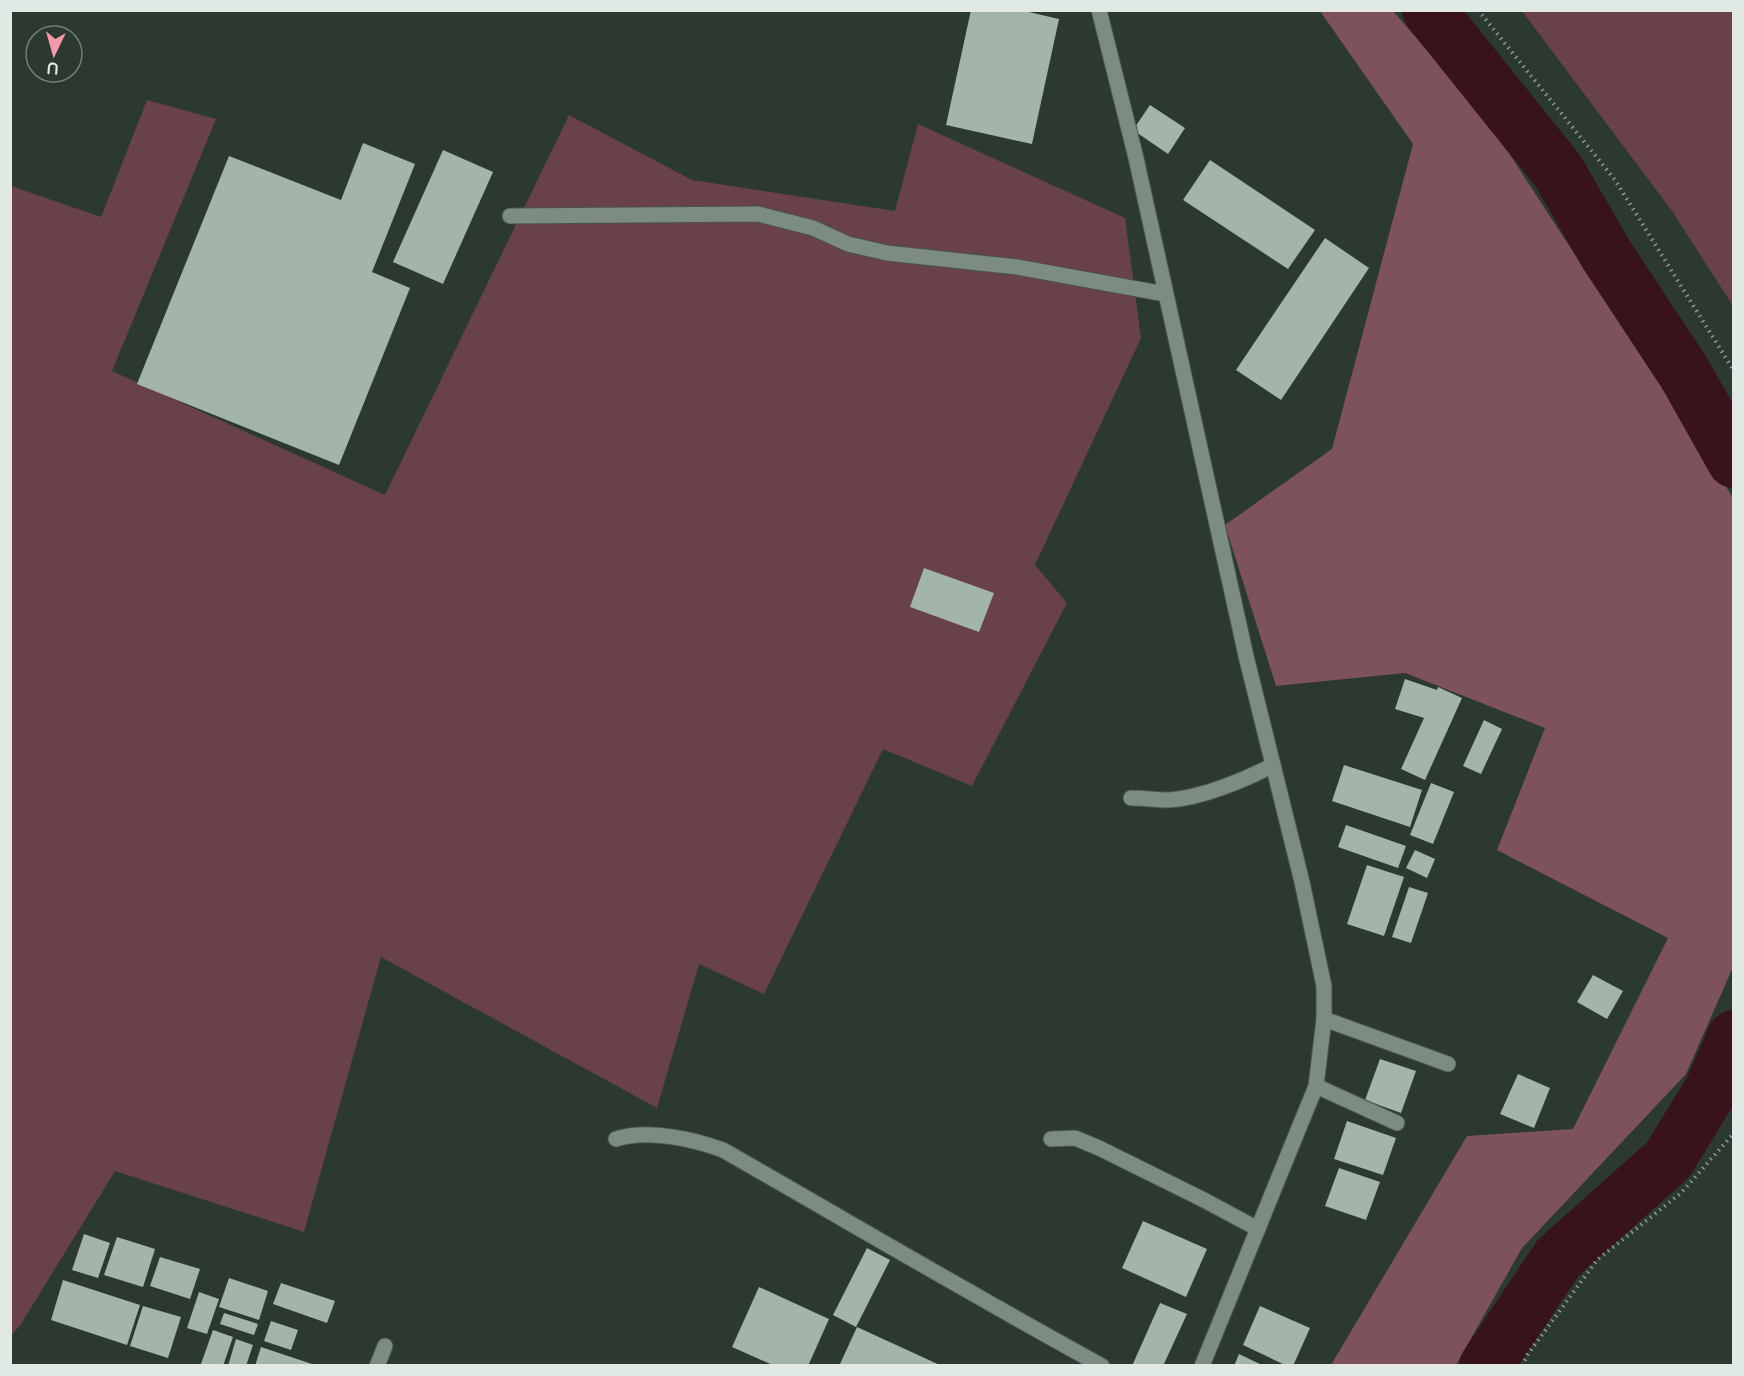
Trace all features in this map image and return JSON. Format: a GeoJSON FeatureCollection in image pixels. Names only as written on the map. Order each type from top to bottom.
{"type":"FeatureCollection","features":[{"type":"Feature","properties":{"kind":"street"},"geometry":{"type":"LineString","coordinates":[[1099,10],[1136,158],[1246,656],[1302,882],[1324,986],[1324,1019],[1316,1086],[1202,1365]]}},
{"type":"Feature","properties":{"kind":"street"},"geometry":{"type":"LineString","coordinates":[[510,216],[758,214],[813,228],[848,244],[887,253],[1017,267],[1165,294]]}},
{"type":"Feature","properties":{"kind":"street"},"geometry":{"type":"LineString","coordinates":[[1131,798],[1170,800],[1201,794],[1253,776],[1273,765]]}},
{"type":"Feature","properties":{"kind":"street"},"geometry":{"type":"LineString","coordinates":[[1324,1019],[1448,1064]]}},
{"type":"Feature","properties":{"kind":"street"},"geometry":{"type":"LineString","coordinates":[[1316,1086],[1397,1123]]}},
{"type":"Feature","properties":{"kind":"street"},"geometry":{"type":"LineString","coordinates":[[616,1138],[666,1137],[703,1143],[723,1150],[984,1301],[1102,1365]]}},
{"type":"Feature","properties":{"kind":"street"},"geometry":{"type":"LineString","coordinates":[[1050,1139],[1075,1138],[1083,1141],[1258,1228]]}},
{"type":"Feature","properties":{"kind":"street"},"geometry":{"type":"LineString","coordinates":[[377,1365],[385,1346]]}},
{"type":"Feature","properties":{"kind":"path"},"geometry":{"type":"LineString","coordinates":[[1478,10],[1616,180],[1734,371]]}},
{"type":"Feature","properties":{"kind":"path"},"geometry":{"type":"LineString","coordinates":[[1522,1365],[1597,1260],[1681,1193],[1734,1133]]}},
{"type":"Feature","properties":{"kind":"shaded area"},"geometry":{"type":"Polygon","coordinates":[[[1320,11],[1393,11],[1486,118],[1734,499],[1733,967],[1686,1074],[1522,1248],[1456,1365],[1331,1365],[1467,1136],[1573,1129],[1668,938],[1497,850],[1545,728],[1405,673],[1276,686],[1225,525],[1332,449],[1413,144],[1320,11]]]}},
{"type":"Feature","properties":{"kind":"shaded area"},"geometry":{"type":"Polygon","coordinates":[[[1522,11],[1733,11],[1733,306],[1672,211],[1522,11]]]}},
{"type":"Feature","properties":{"kind":"shaded area"},"geometry":{"type":"Polygon","coordinates":[[[147,100],[216,119],[112,371],[385,495],[569,115],[692,180],[895,211],[918,124],[1125,218],[1141,338],[1035,565],[1067,603],[972,786],[883,749],[764,994],[699,964],[657,1108],[381,957],[304,1232],[115,1171],[21,1324],[11,1336],[11,186],[101,217],[147,100]]]}},
{"type":"Feature","properties":{"kind":"building"},"geometry":{"type":"Polygon","coordinates":[[[971,10],[1020,10],[1059,19],[1032,144],[946,125],[971,10]]]}},
{"type":"Feature","properties":{"kind":"building"},"geometry":{"type":"Polygon","coordinates":[[[1150,105],[1185,128],[1168,154],[1133,130],[1150,105]]]}},
{"type":"Feature","properties":{"kind":"building"},"geometry":{"type":"Polygon","coordinates":[[[363,143],[415,164],[372,272],[410,288],[339,465],[137,384],[229,156],[341,200],[363,143]]]}},
{"type":"Feature","properties":{"kind":"building"},"geometry":{"type":"Polygon","coordinates":[[[443,150],[493,172],[443,284],[393,262],[443,150]]]}},
{"type":"Feature","properties":{"kind":"building"},"geometry":{"type":"Polygon","coordinates":[[[1210,160],[1315,230],[1288,269],[1183,200],[1210,160]]]}},
{"type":"Feature","properties":{"kind":"building"},"geometry":{"type":"Polygon","coordinates":[[[1325,238],[1369,268],[1281,400],[1236,370],[1325,238]]]}},
{"type":"Feature","properties":{"kind":"building"},"geometry":{"type":"Polygon","coordinates":[[[924,568],[994,593],[979,632],[910,607],[924,568]]]}},
{"type":"Feature","properties":{"kind":"building"},"geometry":{"type":"Polygon","coordinates":[[[1405,679],[1437,690],[1438,687],[1462,698],[1425,780],[1401,769],[1424,718],[1395,709],[1405,679]]]}},
{"type":"Feature","properties":{"kind":"building"},"geometry":{"type":"Polygon","coordinates":[[[1484,720],[1502,729],[1481,774],[1463,766],[1484,720]]]}},
{"type":"Feature","properties":{"kind":"building"},"geometry":{"type":"Polygon","coordinates":[[[1344,765],[1422,790],[1410,827],[1332,801],[1344,765]]]}},
{"type":"Feature","properties":{"kind":"building"},"geometry":{"type":"Polygon","coordinates":[[[1431,783],[1454,792],[1433,844],[1410,835],[1431,783]]]}},
{"type":"Feature","properties":{"kind":"building"},"geometry":{"type":"Polygon","coordinates":[[[1346,825],[1406,846],[1398,868],[1338,847],[1346,825]]]}},
{"type":"Feature","properties":{"kind":"building"},"geometry":{"type":"Polygon","coordinates":[[[1415,850],[1435,859],[1427,878],[1406,868],[1415,850]]]}},
{"type":"Feature","properties":{"kind":"building"},"geometry":{"type":"Polygon","coordinates":[[[1367,865],[1404,877],[1384,936],[1347,924],[1367,865]]]}},
{"type":"Feature","properties":{"kind":"building"},"geometry":{"type":"Polygon","coordinates":[[[1409,887],[1428,893],[1411,943],[1392,937],[1409,887]]]}},
{"type":"Feature","properties":{"kind":"building"},"geometry":{"type":"Polygon","coordinates":[[[1593,975],[1623,991],[1607,1019],[1577,1002],[1593,975]]]}},
{"type":"Feature","properties":{"kind":"building"},"geometry":{"type":"Polygon","coordinates":[[[1380,1059],[1416,1071],[1401,1113],[1365,1100],[1380,1059]]]}},
{"type":"Feature","properties":{"kind":"building"},"geometry":{"type":"Polygon","coordinates":[[[1518,1074],[1550,1088],[1534,1128],[1500,1114],[1518,1074]]]}},
{"type":"Feature","properties":{"kind":"building"},"geometry":{"type":"Polygon","coordinates":[[[1347,1121],[1396,1138],[1383,1175],[1334,1159],[1347,1121]]]}},
{"type":"Feature","properties":{"kind":"building"},"geometry":{"type":"Polygon","coordinates":[[[1339,1168],[1380,1182],[1366,1220],[1325,1206],[1339,1168]]]}},
{"type":"Feature","properties":{"kind":"building"},"geometry":{"type":"Polygon","coordinates":[[[1143,1221],[1207,1249],[1186,1297],[1122,1268],[1143,1221]]]}},
{"type":"Feature","properties":{"kind":"building"},"geometry":{"type":"Polygon","coordinates":[[[84,1234],[110,1243],[98,1278],[72,1270],[84,1234]]]}},
{"type":"Feature","properties":{"kind":"building"},"geometry":{"type":"Polygon","coordinates":[[[117,1237],[155,1249],[143,1287],[104,1275],[117,1237]]]}},
{"type":"Feature","properties":{"kind":"building"},"geometry":{"type":"Polygon","coordinates":[[[867,1248],[890,1260],[856,1327],[833,1315],[867,1248]]]}},
{"type":"Feature","properties":{"kind":"building"},"geometry":{"type":"Polygon","coordinates":[[[160,1257],[200,1269],[190,1299],[150,1286],[160,1257]]]}},
{"type":"Feature","properties":{"kind":"building"},"geometry":{"type":"Polygon","coordinates":[[[229,1278],[268,1291],[259,1320],[219,1307],[229,1278]]]}},
{"type":"Feature","properties":{"kind":"building"},"geometry":{"type":"Polygon","coordinates":[[[63,1280],[140,1305],[127,1345],[51,1320],[63,1280]]]}},
{"type":"Feature","properties":{"kind":"building"},"geometry":{"type":"Polygon","coordinates":[[[281,1283],[335,1301],[327,1323],[273,1304],[281,1283]]]}},
{"type":"Feature","properties":{"kind":"building"},"geometry":{"type":"Polygon","coordinates":[[[759,1287],[829,1319],[808,1366],[775,1366],[732,1347],[759,1287]]]}},
{"type":"Feature","properties":{"kind":"building"},"geometry":{"type":"Polygon","coordinates":[[[199,1292],[219,1299],[207,1334],[187,1328],[199,1292]]]}},
{"type":"Feature","properties":{"kind":"building"},"geometry":{"type":"Polygon","coordinates":[[[1160,1303],[1187,1314],[1163,1366],[1132,1366],[1160,1303]]]}},
{"type":"Feature","properties":{"kind":"building"},"geometry":{"type":"Polygon","coordinates":[[[143,1306],[181,1317],[168,1358],[130,1346],[143,1306]]]}},
{"type":"Feature","properties":{"kind":"building"},"geometry":{"type":"Polygon","coordinates":[[[1260,1306],[1310,1328],[1293,1366],[1287,1366],[1243,1345],[1260,1306]]]}},
{"type":"Feature","properties":{"kind":"building"},"geometry":{"type":"Polygon","coordinates":[[[224,1313],[258,1324],[254,1335],[220,1324],[224,1313]]]}},
{"type":"Feature","properties":{"kind":"building"},"geometry":{"type":"Polygon","coordinates":[[[271,1321],[298,1330],[291,1350],[264,1341],[271,1321]]]}},
{"type":"Feature","properties":{"kind":"building"},"geometry":{"type":"Polygon","coordinates":[[[857,1327],[942,1366],[842,1366],[840,1364],[857,1327]]]}},
{"type":"Feature","properties":{"kind":"building"},"geometry":{"type":"Polygon","coordinates":[[[213,1330],[233,1337],[223,1366],[201,1364],[213,1330]]]}},
{"type":"Feature","properties":{"kind":"building"},"geometry":{"type":"Polygon","coordinates":[[[236,1339],[253,1345],[246,1366],[228,1366],[236,1339]]]}},
{"type":"Feature","properties":{"kind":"building"},"geometry":{"type":"Polygon","coordinates":[[[261,1347],[312,1364],[311,1366],[255,1366],[261,1347]]]}},
{"type":"Feature","properties":{"kind":"building"},"geometry":{"type":"Polygon","coordinates":[[[1239,1354],[1264,1366],[1234,1366],[1239,1354]]]}},
{"type":"Feature","properties":{"kind":"waterway"},"geometry":{"type":"LineString","coordinates":[[1429,10],[1558,171],[1606,254],[1684,372],[1734,461]]}},
{"type":"Feature","properties":{"kind":"waterway"},"geometry":{"type":"LineString","coordinates":[[1486,1366],[1558,1258],[1668,1160],[1711,1090],[1734,1037]]}}]}
